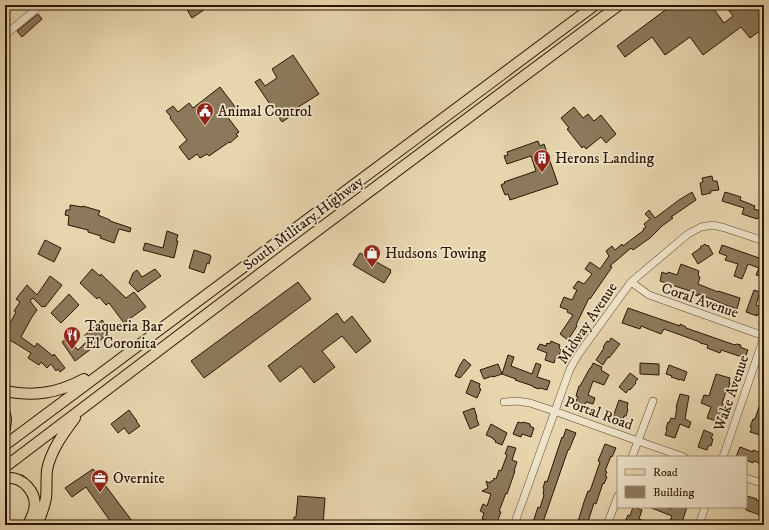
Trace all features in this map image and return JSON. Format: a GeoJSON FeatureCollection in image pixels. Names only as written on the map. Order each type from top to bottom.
{"type":"FeatureCollection","features":[{"type":"Feature","properties":{"kind":"main road","name":"South Military Highway"},"geometry":{"type":"LineString","coordinates":[[5,444],[595,5]]}},
{"type":"Feature","properties":{"kind":"main road","name":"South Military Highway"},"geometry":{"type":"LineString","coordinates":[[5,467],[286,254],[619,5]]}},
{"type":"Feature","properties":{"kind":"main road"},"geometry":{"type":"LineString","coordinates":[[5,391],[19,394],[53,392],[71,386],[124,355]]}},
{"type":"Feature","properties":{"kind":"main road"},"geometry":{"type":"LineString","coordinates":[[37,525],[46,499],[47,470],[51,456],[57,443],[82,409]]}},
{"type":"Feature","properties":{"kind":"main road"},"geometry":{"type":"LineString","coordinates":[[5,414],[5,428]]}},
{"type":"Feature","properties":{"kind":"main road"},"geometry":{"type":"LineString","coordinates":[[5,478],[19,480],[26,485],[32,493],[35,502],[34,511],[28,525]]}},
{"type":"Feature","properties":{"kind":"street"},"geometry":{"type":"LineString","coordinates":[[5,35],[41,5]]}},
{"type":"Feature","properties":{"kind":"street","name":"Midway Avenue"},"geometry":{"type":"LineString","coordinates":[[514,525],[570,368],[631,282],[688,234],[701,227],[713,225],[764,241]]}},
{"type":"Feature","properties":{"kind":"street","name":"Coral Avenue"},"geometry":{"type":"LineString","coordinates":[[631,282],[649,295],[764,336]]}},
{"type":"Feature","properties":{"kind":"street","name":"Wake Avenue"},"geometry":{"type":"LineString","coordinates":[[723,456],[764,336]]}},
{"type":"Feature","properties":{"kind":"street","name":"Portal Road"},"geometry":{"type":"LineString","coordinates":[[504,402],[517,401],[530,403],[681,456]]}},
{"type":"Feature","properties":{"kind":"street"},"geometry":{"type":"LineString","coordinates":[[632,456],[653,401]]}},
{"type":"Feature","properties":{"kind":"street"},"geometry":{"type":"LineString","coordinates":[[747,478],[764,484]]}},
{"type":"Feature","properties":{"kind":"street"},"geometry":{"type":"LineString","coordinates":[[607,525],[617,499]]}},
{"type":"Feature","properties":{"kind":"street"},"geometry":{"type":"LineString","coordinates":[[699,525],[705,508]]}},
{"type":"Feature","properties":{"kind":"building"},"geometry":{"type":"Polygon","coordinates":[[[191,5],[211,5],[192,18],[186,8],[191,5]]]}},
{"type":"Feature","properties":{"kind":"building"},"geometry":{"type":"Polygon","coordinates":[[[672,5],[711,5],[724,23],[733,16],[725,5],[761,5],[764,9],[764,28],[750,38],[741,27],[703,55],[690,37],[665,55],[652,37],[625,57],[617,46],[672,5]]]}},
{"type":"Feature","properties":{"kind":"building"},"geometry":{"type":"Polygon","coordinates":[[[38,14],[42,19],[22,37],[17,31],[38,14]]]}},
{"type":"Feature","properties":{"kind":"building"},"geometry":{"type":"Polygon","coordinates":[[[293,55],[319,94],[292,111],[294,114],[282,122],[255,82],[260,79],[265,86],[277,78],[272,69],[293,55]]]}},
{"type":"Feature","properties":{"kind":"building","name":"Animal Control"},"geometry":{"type":"Polygon","coordinates":[[[220,87],[236,108],[226,115],[239,132],[236,134],[238,136],[230,143],[229,142],[209,156],[207,154],[200,158],[197,154],[189,160],[179,147],[187,140],[166,111],[173,106],[178,112],[189,103],[193,108],[220,87]]]}},
{"type":"Feature","properties":{"kind":"building"},"geometry":{"type":"Polygon","coordinates":[[[574,107],[583,118],[588,114],[594,121],[601,115],[616,134],[606,143],[601,137],[586,149],[584,146],[582,148],[567,129],[569,128],[561,118],[574,107]]]}},
{"type":"Feature","properties":{"kind":"building","name":"Herons Landing"},"geometry":{"type":"Polygon","coordinates":[[[538,141],[540,146],[544,144],[558,184],[510,200],[508,194],[505,195],[501,185],[505,183],[504,182],[536,171],[531,156],[507,164],[504,156],[508,155],[507,152],[538,141]]]}},
{"type":"Feature","properties":{"kind":"building"},"geometry":{"type":"Polygon","coordinates":[[[712,176],[713,181],[717,181],[719,190],[710,191],[711,193],[702,195],[700,183],[703,182],[702,178],[712,176]]]}},
{"type":"Feature","properties":{"kind":"building"},"geometry":{"type":"Polygon","coordinates":[[[692,192],[696,200],[671,217],[673,218],[650,238],[633,250],[631,248],[610,266],[612,267],[590,299],[589,298],[576,325],[577,326],[568,340],[560,334],[573,315],[567,312],[568,310],[560,307],[561,304],[564,297],[572,300],[577,290],[573,288],[578,281],[584,284],[592,274],[585,269],[590,262],[600,269],[609,256],[606,251],[612,246],[615,250],[622,244],[623,246],[644,230],[643,229],[646,227],[644,224],[650,219],[645,214],[649,210],[655,218],[692,192]]]}},
{"type":"Feature","properties":{"kind":"building"},"geometry":{"type":"Polygon","coordinates":[[[725,192],[741,197],[740,200],[755,206],[754,209],[764,212],[764,220],[742,214],[744,208],[722,201],[725,192]]]}},
{"type":"Feature","properties":{"kind":"building"},"geometry":{"type":"Polygon","coordinates":[[[70,205],[83,206],[100,211],[98,215],[131,228],[130,232],[119,229],[114,243],[100,238],[101,236],[88,232],[88,230],[68,225],[69,216],[65,215],[66,210],[70,210],[70,205]]]}},
{"type":"Feature","properties":{"kind":"building"},"geometry":{"type":"Polygon","coordinates":[[[167,231],[178,235],[174,258],[143,250],[145,243],[163,248],[167,231]]]}},
{"type":"Feature","properties":{"kind":"building"},"geometry":{"type":"Polygon","coordinates":[[[45,240],[61,248],[54,262],[38,254],[45,240]]]}},
{"type":"Feature","properties":{"kind":"building"},"geometry":{"type":"Polygon","coordinates":[[[705,244],[707,246],[708,245],[713,254],[698,264],[692,254],[705,244]]]}},
{"type":"Feature","properties":{"kind":"building"},"geometry":{"type":"Polygon","coordinates":[[[722,245],[762,259],[764,256],[764,277],[756,275],[759,268],[748,264],[742,279],[734,276],[738,264],[725,260],[727,256],[719,253],[722,245]]]}},
{"type":"Feature","properties":{"kind":"building"},"geometry":{"type":"Polygon","coordinates":[[[194,250],[211,256],[204,273],[189,268],[194,250]]]}},
{"type":"Feature","properties":{"kind":"building","name":"Hudsons Towing"},"geometry":{"type":"Polygon","coordinates":[[[360,253],[391,270],[384,283],[353,265],[360,253]]]}},
{"type":"Feature","properties":{"kind":"building"},"geometry":{"type":"Polygon","coordinates":[[[681,264],[699,271],[698,276],[700,277],[698,284],[718,292],[740,298],[737,309],[698,294],[698,296],[692,294],[693,292],[660,281],[662,272],[677,275],[681,264]]]}},
{"type":"Feature","properties":{"kind":"building"},"geometry":{"type":"Polygon","coordinates":[[[92,269],[100,276],[101,274],[126,298],[134,292],[146,307],[124,323],[109,303],[106,305],[99,297],[97,299],[80,283],[92,269]]]}},
{"type":"Feature","properties":{"kind":"building"},"geometry":{"type":"Polygon","coordinates":[[[155,269],[161,276],[138,292],[129,283],[133,273],[137,270],[142,277],[155,269]]]}},
{"type":"Feature","properties":{"kind":"building"},"geometry":{"type":"Polygon","coordinates":[[[50,276],[62,285],[45,307],[42,307],[33,298],[30,301],[37,310],[21,337],[35,347],[37,343],[53,356],[54,354],[65,368],[60,372],[58,369],[56,371],[51,364],[47,368],[41,362],[39,365],[28,358],[31,353],[5,338],[5,323],[9,325],[16,312],[14,311],[20,302],[16,299],[27,285],[37,295],[50,276]]]}},
{"type":"Feature","properties":{"kind":"building"},"geometry":{"type":"Polygon","coordinates":[[[298,282],[311,299],[204,378],[191,361],[298,282]]]}},
{"type":"Feature","properties":{"kind":"building"},"geometry":{"type":"Polygon","coordinates":[[[754,290],[760,292],[756,305],[762,307],[760,315],[757,314],[757,316],[746,312],[754,290]]]}},
{"type":"Feature","properties":{"kind":"building"},"geometry":{"type":"Polygon","coordinates":[[[69,294],[79,305],[61,323],[51,313],[69,294]]]}},
{"type":"Feature","properties":{"kind":"building"},"geometry":{"type":"Polygon","coordinates":[[[628,308],[680,326],[680,324],[686,328],[735,345],[741,345],[740,347],[748,350],[745,358],[721,350],[720,353],[707,348],[708,345],[664,329],[661,334],[641,326],[640,329],[622,323],[628,308]]]}},
{"type":"Feature","properties":{"kind":"building"},"geometry":{"type":"Polygon","coordinates":[[[337,313],[344,323],[352,316],[371,341],[356,353],[342,336],[322,351],[335,367],[314,383],[301,366],[280,382],[268,366],[337,313]]]}},
{"type":"Feature","properties":{"kind":"building"},"geometry":{"type":"Polygon","coordinates":[[[102,320],[108,327],[105,328],[109,333],[75,361],[62,342],[67,338],[78,350],[88,340],[84,336],[102,320]]]}},
{"type":"Feature","properties":{"kind":"building"},"geometry":{"type":"Polygon","coordinates":[[[611,338],[620,344],[603,365],[596,360],[607,341],[609,342],[611,338]]]}},
{"type":"Feature","properties":{"kind":"building"},"geometry":{"type":"Polygon","coordinates":[[[551,341],[560,345],[559,348],[561,350],[554,363],[545,360],[547,353],[537,349],[540,344],[546,346],[547,343],[550,344],[551,341]]]}},
{"type":"Feature","properties":{"kind":"building"},"geometry":{"type":"Polygon","coordinates":[[[508,355],[514,357],[511,366],[532,374],[536,363],[541,365],[537,377],[550,381],[547,390],[533,387],[502,374],[508,355]]]}},
{"type":"Feature","properties":{"kind":"building"},"geometry":{"type":"Polygon","coordinates":[[[464,359],[471,365],[460,378],[455,376],[464,359]]]}},
{"type":"Feature","properties":{"kind":"building"},"geometry":{"type":"Polygon","coordinates":[[[593,363],[602,367],[601,370],[609,375],[604,385],[593,381],[588,395],[595,398],[593,404],[586,402],[584,406],[575,403],[578,397],[576,396],[579,386],[593,363]]]}},
{"type":"Feature","properties":{"kind":"building"},"geometry":{"type":"Polygon","coordinates":[[[640,363],[659,364],[659,375],[640,374],[640,363]]]}},
{"type":"Feature","properties":{"kind":"building"},"geometry":{"type":"Polygon","coordinates":[[[498,364],[502,374],[484,379],[480,370],[498,364]]]}},
{"type":"Feature","properties":{"kind":"building"},"geometry":{"type":"Polygon","coordinates":[[[669,365],[687,372],[684,381],[666,374],[669,365]]]}},
{"type":"Feature","properties":{"kind":"building"},"geometry":{"type":"Polygon","coordinates":[[[630,373],[638,379],[626,393],[619,387],[630,373]]]}},
{"type":"Feature","properties":{"kind":"building"},"geometry":{"type":"Polygon","coordinates":[[[716,374],[730,378],[730,383],[722,404],[724,405],[721,414],[719,414],[716,421],[707,418],[711,407],[701,403],[704,395],[709,396],[716,374]]]}},
{"type":"Feature","properties":{"kind":"building"},"geometry":{"type":"Polygon","coordinates":[[[471,380],[480,384],[479,388],[481,389],[477,398],[466,393],[471,380]]]}},
{"type":"Feature","properties":{"kind":"building"},"geometry":{"type":"Polygon","coordinates":[[[680,394],[689,396],[685,419],[691,422],[689,428],[680,424],[675,438],[665,435],[668,422],[669,423],[671,418],[675,419],[676,407],[680,394]]]}},
{"type":"Feature","properties":{"kind":"building"},"geometry":{"type":"Polygon","coordinates":[[[763,395],[764,422],[760,435],[750,432],[752,428],[750,427],[753,419],[755,419],[763,395]]]}},
{"type":"Feature","properties":{"kind":"building"},"geometry":{"type":"Polygon","coordinates":[[[619,400],[628,403],[626,416],[624,416],[623,420],[613,417],[619,400]]]}},
{"type":"Feature","properties":{"kind":"building"},"geometry":{"type":"Polygon","coordinates":[[[474,408],[479,425],[470,429],[463,412],[474,408]]]}},
{"type":"Feature","properties":{"kind":"building"},"geometry":{"type":"Polygon","coordinates":[[[129,410],[140,426],[129,434],[124,428],[118,433],[111,424],[129,410]]]}},
{"type":"Feature","properties":{"kind":"building"},"geometry":{"type":"Polygon","coordinates":[[[518,422],[530,424],[530,426],[534,428],[531,437],[522,434],[521,437],[513,434],[518,422]]]}},
{"type":"Feature","properties":{"kind":"building"},"geometry":{"type":"Polygon","coordinates":[[[491,424],[507,433],[502,445],[486,435],[491,424]]]}},
{"type":"Feature","properties":{"kind":"building"},"geometry":{"type":"Polygon","coordinates":[[[566,429],[576,433],[568,450],[542,525],[532,525],[544,495],[543,488],[545,481],[547,482],[566,429]]]}},
{"type":"Feature","properties":{"kind":"building"},"geometry":{"type":"Polygon","coordinates":[[[704,430],[713,434],[711,438],[713,439],[711,446],[709,445],[707,450],[698,447],[704,430]]]}},
{"type":"Feature","properties":{"kind":"building"},"geometry":{"type":"Polygon","coordinates":[[[605,444],[616,448],[605,471],[607,472],[605,476],[607,477],[604,484],[603,483],[596,504],[594,503],[587,525],[577,525],[588,491],[590,491],[600,462],[598,461],[605,444]]]}},
{"type":"Feature","properties":{"kind":"building"},"geometry":{"type":"Polygon","coordinates":[[[508,446],[516,448],[512,460],[517,462],[515,471],[499,511],[501,512],[496,525],[484,525],[486,520],[482,519],[484,513],[480,511],[483,504],[487,506],[491,494],[482,491],[488,488],[486,481],[490,483],[494,478],[496,479],[499,470],[501,471],[507,455],[505,454],[508,446]]]}},
{"type":"Feature","properties":{"kind":"building"},"geometry":{"type":"Polygon","coordinates":[[[740,447],[753,452],[753,450],[764,454],[764,465],[754,461],[753,463],[747,460],[747,456],[736,456],[740,447]]]}},
{"type":"Feature","properties":{"kind":"building","name":"Overnite"},"geometry":{"type":"Polygon","coordinates":[[[93,469],[135,525],[113,525],[86,487],[72,497],[65,488],[93,469]]]}},
{"type":"Feature","properties":{"kind":"building"},"geometry":{"type":"Polygon","coordinates":[[[298,496],[325,498],[323,525],[294,525],[298,496]]]}},
{"type":"Feature","properties":{"kind":"building"},"geometry":{"type":"Polygon","coordinates":[[[747,496],[764,503],[760,515],[746,510],[747,496]]]}},
{"type":"Feature","properties":{"kind":"building"},"geometry":{"type":"Polygon","coordinates":[[[633,508],[642,510],[639,519],[652,525],[624,525],[628,515],[630,516],[633,508]]]}},
{"type":"Feature","properties":{"kind":"building"},"geometry":{"type":"Polygon","coordinates":[[[652,508],[687,508],[681,525],[668,525],[672,516],[652,508]]]}},
{"type":"Feature","properties":{"kind":"place","name":"Animal Control"},"geometry":{"type":"Point","coordinates":[205,126]}},
{"type":"Feature","properties":{"kind":"place","name":"Herons Landing"},"geometry":{"type":"Point","coordinates":[542,173]}},
{"type":"Feature","properties":{"kind":"place","name":"Hudsons Towing"},"geometry":{"type":"Point","coordinates":[372,268]}},
{"type":"Feature","properties":{"kind":"place","name":"Taqueria Bar El Coronita"},"geometry":{"type":"Point","coordinates":[72,350]}},
{"type":"Feature","properties":{"kind":"place","name":"Overnite"},"geometry":{"type":"Point","coordinates":[100,493]}}]}
